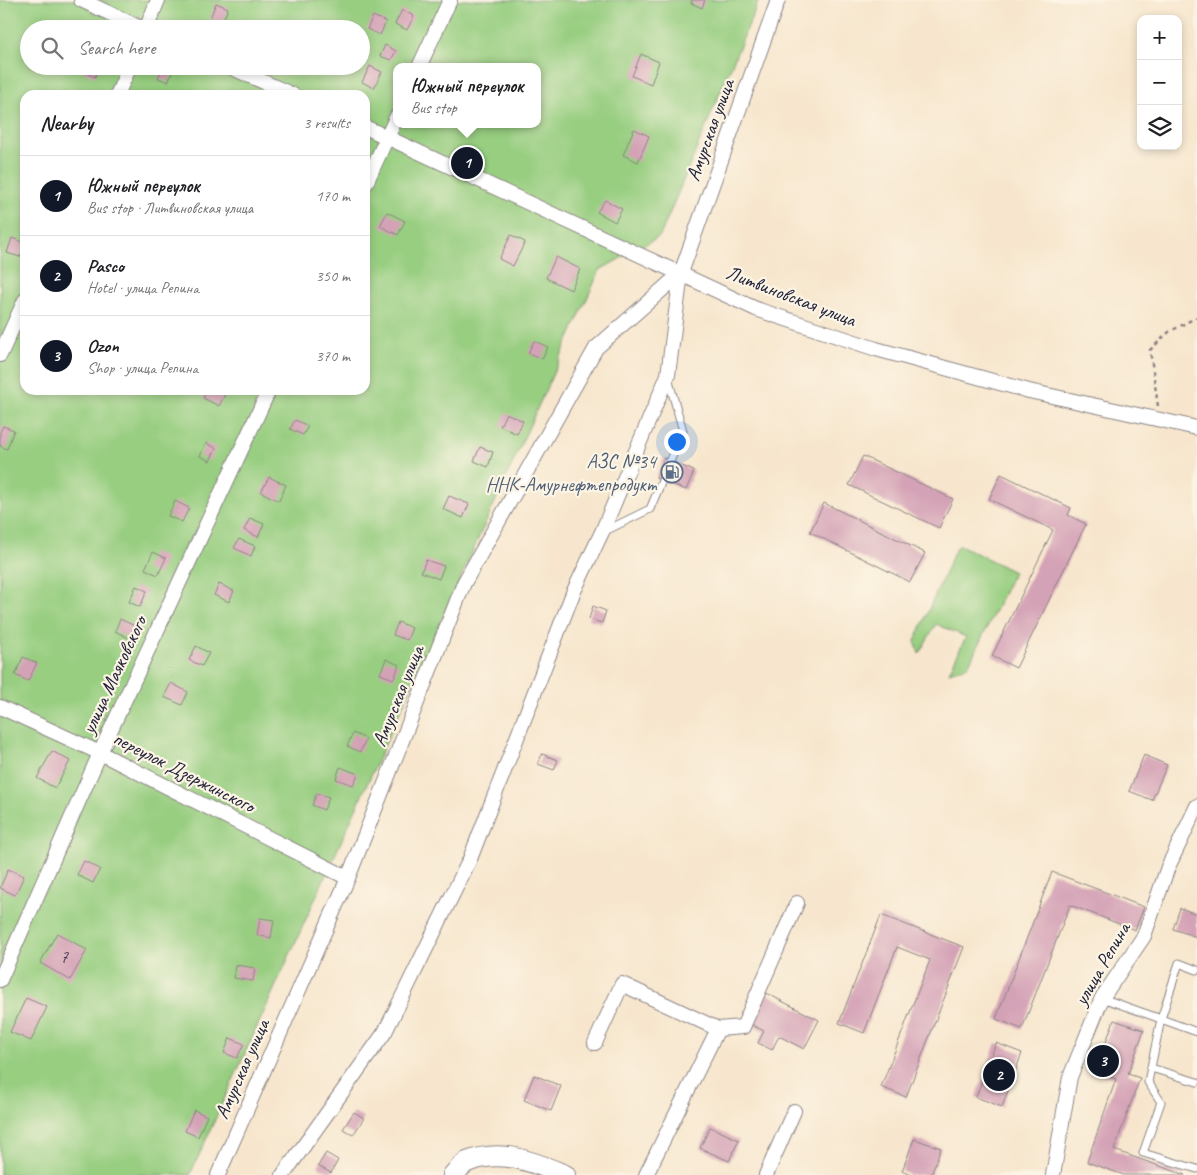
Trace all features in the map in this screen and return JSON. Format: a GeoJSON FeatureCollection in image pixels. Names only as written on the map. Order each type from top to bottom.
{"type":"FeatureCollection","features":[{"type":"Feature","properties":{"kind":"main road"},"geometry":{"type":"LineString","coordinates":[[453,1175],[466,1163],[493,1156],[524,1159],[565,1175]]}},
{"type":"Feature","properties":{"kind":"street"},"geometry":{"type":"LineString","coordinates":[[81,0],[125,20]]}},
{"type":"Feature","properties":{"kind":"street"},"geometry":{"type":"LineString","coordinates":[[149,20],[158,0]]}},
{"type":"Feature","properties":{"kind":"street"},"geometry":{"type":"LineString","coordinates":[[421,63],[450,0]]}},
{"type":"Feature","properties":{"kind":"street","name":"Амурская улица"},"geometry":{"type":"LineString","coordinates":[[283,1175],[384,1032],[470,859],[573,594],[602,532],[668,375],[681,273],[778,0]]}},
{"type":"Feature","properties":{"kind":"street"},"geometry":{"type":"LineString","coordinates":[[119,90],[126,75]]}},
{"type":"Feature","properties":{"kind":"street"},"geometry":{"type":"LineString","coordinates":[[248,75],[282,90]]}},
{"type":"Feature","properties":{"kind":"street"},"geometry":{"type":"LineString","coordinates":[[370,174],[393,124]]}},
{"type":"Feature","properties":{"kind":"street","name":"Литвиновская улица"},"geometry":{"type":"LineString","coordinates":[[370,129],[756,309],[876,349],[1029,391],[1197,428]]}},
{"type":"Feature","properties":{"kind":"street","name":"Амурская улица"},"geometry":{"type":"LineString","coordinates":[[218,1175],[348,878],[464,583],[596,348],[681,273]]}},
{"type":"Feature","properties":{"kind":"street"},"geometry":{"type":"LineString","coordinates":[[0,356],[20,311]]}},
{"type":"Feature","properties":{"kind":"street","name":"улица Маяковского"},"geometry":{"type":"LineString","coordinates":[[0,980],[100,753],[267,395]]}},
{"type":"Feature","properties":{"kind":"street","name":"переулок Дзержинского"},"geometry":{"type":"LineString","coordinates":[[0,707],[100,753],[348,878]]}},
{"type":"Feature","properties":{"kind":"street","name":"улица Репина"},"geometry":{"type":"LineString","coordinates":[[1053,1175],[1070,1077],[1102,998],[1144,936],[1168,867],[1197,806]]}},
{"type":"Feature","properties":{"kind":"street"},"geometry":{"type":"LineString","coordinates":[[595,1043],[622,984],[718,1029],[743,1027],[797,903]]}},
{"type":"Feature","properties":{"kind":"street"},"geometry":{"type":"LineString","coordinates":[[646,1175],[718,1029]]}},
{"type":"Feature","properties":{"kind":"street"},"geometry":{"type":"LineString","coordinates":[[766,1175],[794,1111]]}},
{"type":"Feature","properties":{"kind":"lane"},"geometry":{"type":"LineString","coordinates":[[602,532],[650,509],[683,431],[668,375]]}},
{"type":"Feature","properties":{"kind":"lane"},"geometry":{"type":"LineString","coordinates":[[1197,970],[1179,963],[1161,1019],[1148,1082],[1161,1102],[1143,1153],[1197,1168]]}},
{"type":"Feature","properties":{"kind":"lane"},"geometry":{"type":"LineString","coordinates":[[1102,998],[1197,1032]]}},
{"type":"Feature","properties":{"kind":"lane"},"geometry":{"type":"LineString","coordinates":[[1151,1068],[1197,1082]]}},
{"type":"Feature","properties":{"kind":"path"},"geometry":{"type":"LineString","coordinates":[[1159,420],[1150,350],[1169,332],[1197,317]]}},
{"type":"Feature","properties":{"kind":"green space"},"geometry":{"type":"Polygon","coordinates":[[[0,0],[759,0],[660,236],[600,270],[190,1175],[0,1175],[0,0]]]}},
{"type":"Feature","properties":{"kind":"green space"},"geometry":{"type":"Polygon","coordinates":[[[960,545],[1014,572],[968,666],[949,672],[966,637],[936,624],[919,654],[915,641],[956,548],[960,545]]]}},
{"type":"Feature","properties":{"kind":"building"},"geometry":{"type":"Polygon","coordinates":[[[692,0],[705,0],[702,8],[691,3],[692,0]]]}},
{"type":"Feature","properties":{"kind":"building"},"geometry":{"type":"Polygon","coordinates":[[[216,3],[228,8],[223,20],[210,18],[216,3]]]}},
{"type":"Feature","properties":{"kind":"building"},"geometry":{"type":"Polygon","coordinates":[[[402,10],[414,16],[407,30],[395,24],[402,10]]]}},
{"type":"Feature","properties":{"kind":"building"},"geometry":{"type":"Polygon","coordinates":[[[373,16],[386,22],[380,35],[370,30],[370,22],[373,16]]]}},
{"type":"Feature","properties":{"kind":"building"},"geometry":{"type":"Polygon","coordinates":[[[385,45],[396,51],[391,60],[380,56],[385,45]]]}},
{"type":"Feature","properties":{"kind":"building"},"geometry":{"type":"Polygon","coordinates":[[[641,54],[659,62],[651,84],[632,76],[641,54]]]}},
{"type":"Feature","properties":{"kind":"building"},"geometry":{"type":"Polygon","coordinates":[[[370,66],[382,72],[374,88],[362,82],[366,75],[370,75],[370,66]]]}},
{"type":"Feature","properties":{"kind":"building"},"geometry":{"type":"Polygon","coordinates":[[[159,75],[171,75],[168,82],[158,78],[159,75]]]}},
{"type":"Feature","properties":{"kind":"building"},"geometry":{"type":"Polygon","coordinates":[[[634,129],[649,136],[638,162],[623,155],[634,129]]]}},
{"type":"Feature","properties":{"kind":"building"},"geometry":{"type":"Polygon","coordinates":[[[605,200],[622,209],[615,222],[597,212],[605,200]]]}},
{"type":"Feature","properties":{"kind":"building"},"geometry":{"type":"Polygon","coordinates":[[[387,212],[405,221],[398,235],[380,226],[387,212]]]}},
{"type":"Feature","properties":{"kind":"building"},"geometry":{"type":"Polygon","coordinates":[[[511,235],[525,242],[513,266],[499,259],[511,235]]]}},
{"type":"Feature","properties":{"kind":"building"},"geometry":{"type":"Polygon","coordinates":[[[12,238],[20,241],[20,257],[7,253],[12,238]]]}},
{"type":"Feature","properties":{"kind":"building"},"geometry":{"type":"Polygon","coordinates":[[[556,257],[580,269],[571,290],[546,278],[556,257]]]}},
{"type":"Feature","properties":{"kind":"building"},"geometry":{"type":"Polygon","coordinates":[[[534,341],[548,347],[542,359],[528,353],[534,341]]]}},
{"type":"Feature","properties":{"kind":"building"},"geometry":{"type":"Polygon","coordinates":[[[204,395],[224,395],[219,406],[203,398],[204,395]]]}},
{"type":"Feature","properties":{"kind":"building"},"geometry":{"type":"Polygon","coordinates":[[[506,413],[523,421],[517,434],[500,426],[506,413]]]}},
{"type":"Feature","properties":{"kind":"building"},"geometry":{"type":"Polygon","coordinates":[[[295,420],[308,426],[303,435],[290,429],[295,420]]]}},
{"type":"Feature","properties":{"kind":"building"},"geometry":{"type":"Polygon","coordinates":[[[3,426],[14,430],[7,449],[0,446],[0,432],[3,426]]]}},
{"type":"Feature","properties":{"kind":"building"},"geometry":{"type":"Polygon","coordinates":[[[206,443],[216,448],[210,461],[200,456],[206,443]]]}},
{"type":"Feature","properties":{"kind":"building"},"geometry":{"type":"Polygon","coordinates":[[[480,447],[493,452],[488,467],[474,461],[480,447]]]}},
{"type":"Feature","properties":{"kind":"building"},"geometry":{"type":"Polygon","coordinates":[[[863,456],[953,499],[939,528],[849,485],[863,456]]]}},
{"type":"Feature","properties":{"kind":"building"},"geometry":{"type":"Polygon","coordinates":[[[664,458],[694,471],[686,490],[656,478],[664,458]]]}},
{"type":"Feature","properties":{"kind":"building"},"geometry":{"type":"Polygon","coordinates":[[[1001,474],[1071,508],[1068,515],[1086,524],[1016,668],[992,656],[1053,530],[989,499],[1001,474]]]}},
{"type":"Feature","properties":{"kind":"building"},"geometry":{"type":"Polygon","coordinates":[[[269,477],[286,485],[279,501],[261,492],[269,477]]]}},
{"type":"Feature","properties":{"kind":"building"},"geometry":{"type":"Polygon","coordinates":[[[449,496],[469,504],[463,518],[443,509],[449,496]]]}},
{"type":"Feature","properties":{"kind":"building"},"geometry":{"type":"Polygon","coordinates":[[[175,501],[189,508],[182,522],[168,516],[175,501]]]}},
{"type":"Feature","properties":{"kind":"building"},"geometry":{"type":"Polygon","coordinates":[[[824,503],[925,553],[910,582],[810,532],[824,503]]]}},
{"type":"Feature","properties":{"kind":"building"},"geometry":{"type":"Polygon","coordinates":[[[250,518],[264,524],[258,537],[244,530],[250,518]]]}},
{"type":"Feature","properties":{"kind":"building"},"geometry":{"type":"Polygon","coordinates":[[[239,539],[255,546],[251,556],[234,548],[239,539]]]}},
{"type":"Feature","properties":{"kind":"building"},"geometry":{"type":"Polygon","coordinates":[[[153,552],[166,558],[158,575],[145,569],[153,552]]]}},
{"type":"Feature","properties":{"kind":"building"},"geometry":{"type":"Polygon","coordinates":[[[426,560],[444,566],[439,579],[421,572],[426,560]]]}},
{"type":"Feature","properties":{"kind":"building"},"geometry":{"type":"Polygon","coordinates":[[[219,584],[234,591],[229,602],[214,595],[219,584]]]}},
{"type":"Feature","properties":{"kind":"building"},"geometry":{"type":"Polygon","coordinates":[[[136,586],[147,591],[140,607],[129,602],[136,586]]]}},
{"type":"Feature","properties":{"kind":"building"},"geometry":{"type":"Polygon","coordinates":[[[593,606],[606,611],[602,623],[589,619],[593,606]]]}},
{"type":"Feature","properties":{"kind":"building"},"geometry":{"type":"Polygon","coordinates":[[[120,619],[135,626],[129,638],[115,631],[120,619]]]}},
{"type":"Feature","properties":{"kind":"building"},"geometry":{"type":"Polygon","coordinates":[[[398,622],[412,628],[407,640],[393,635],[398,622]]]}},
{"type":"Feature","properties":{"kind":"building"},"geometry":{"type":"Polygon","coordinates":[[[196,646],[209,653],[202,666],[189,660],[196,646]]]}},
{"type":"Feature","properties":{"kind":"building"},"geometry":{"type":"Polygon","coordinates":[[[23,657],[37,663],[28,681],[15,675],[23,657]]]}},
{"type":"Feature","properties":{"kind":"building"},"geometry":{"type":"Polygon","coordinates":[[[386,659],[399,665],[394,679],[380,674],[386,659]]]}},
{"type":"Feature","properties":{"kind":"building"},"geometry":{"type":"Polygon","coordinates":[[[171,683],[188,692],[182,705],[164,697],[171,683]]]}},
{"type":"Feature","properties":{"kind":"building"},"geometry":{"type":"Polygon","coordinates":[[[353,733],[366,739],[360,752],[347,746],[353,733]]]}},
{"type":"Feature","properties":{"kind":"building"},"geometry":{"type":"Polygon","coordinates":[[[52,751],[70,761],[55,788],[37,778],[52,751]]]}},
{"type":"Feature","properties":{"kind":"building"},"geometry":{"type":"Polygon","coordinates":[[[542,754],[558,760],[554,770],[538,764],[542,754]]]}},
{"type":"Feature","properties":{"kind":"building"},"geometry":{"type":"Polygon","coordinates":[[[1144,755],[1167,765],[1152,800],[1129,791],[1144,755]]]}},
{"type":"Feature","properties":{"kind":"building"},"geometry":{"type":"Polygon","coordinates":[[[340,767],[358,774],[353,785],[336,779],[340,767]]]}},
{"type":"Feature","properties":{"kind":"building"},"geometry":{"type":"Polygon","coordinates":[[[317,793],[329,797],[324,810],[312,805],[317,793]]]}},
{"type":"Feature","properties":{"kind":"building"},"geometry":{"type":"Polygon","coordinates":[[[84,861],[100,869],[93,883],[77,875],[84,861]]]}},
{"type":"Feature","properties":{"kind":"building"},"geometry":{"type":"Polygon","coordinates":[[[8,869],[24,876],[15,895],[0,888],[8,869]]]}},
{"type":"Feature","properties":{"kind":"building"},"geometry":{"type":"Polygon","coordinates":[[[1052,872],[1144,907],[1135,930],[1070,905],[1022,1029],[996,1019],[1052,872]]]}},
{"type":"Feature","properties":{"kind":"building"},"geometry":{"type":"Polygon","coordinates":[[[1180,908],[1197,914],[1197,937],[1173,929],[1180,908]]]}},
{"type":"Feature","properties":{"kind":"building"},"geometry":{"type":"Polygon","coordinates":[[[881,915],[964,947],[906,1097],[881,1087],[930,960],[897,947],[864,1033],[839,1023],[881,915]]]}},
{"type":"Feature","properties":{"kind":"building"},"geometry":{"type":"Polygon","coordinates":[[[260,918],[274,920],[271,938],[257,935],[260,918]]]}},
{"type":"Feature","properties":{"kind":"building"},"geometry":{"type":"Polygon","coordinates":[[[57,933],[87,950],[70,980],[40,963],[57,933]]]}},
{"type":"Feature","properties":{"kind":"building"},"geometry":{"type":"Polygon","coordinates":[[[236,965],[255,968],[253,981],[234,978],[236,965]]]}},
{"type":"Feature","properties":{"kind":"building"},"geometry":{"type":"Polygon","coordinates":[[[766,993],[819,1020],[804,1049],[779,1036],[772,1050],[758,1043],[764,1031],[750,1024],[766,993]]]}},
{"type":"Feature","properties":{"kind":"building"},"geometry":{"type":"Polygon","coordinates":[[[26,998],[47,1007],[31,1041],[10,1032],[26,998]]]}},
{"type":"Feature","properties":{"kind":"building"},"geometry":{"type":"Polygon","coordinates":[[[1114,1020],[1144,1030],[1128,1074],[1140,1078],[1114,1150],[1185,1175],[1124,1175],[1087,1162],[1116,1079],[1095,1072],[1114,1020]]]}},
{"type":"Feature","properties":{"kind":"building"},"geometry":{"type":"Polygon","coordinates":[[[230,1038],[244,1044],[237,1058],[224,1053],[230,1038]]]}},
{"type":"Feature","properties":{"kind":"building"},"geometry":{"type":"Polygon","coordinates":[[[996,1043],[1022,1053],[1002,1107],[976,1097],[996,1043]]]}},
{"type":"Feature","properties":{"kind":"building"},"geometry":{"type":"Polygon","coordinates":[[[534,1075],[561,1086],[551,1111],[524,1100],[534,1075]]]}},
{"type":"Feature","properties":{"kind":"building"},"geometry":{"type":"Polygon","coordinates":[[[194,1110],[207,1116],[198,1137],[185,1131],[194,1110]]]}},
{"type":"Feature","properties":{"kind":"building"},"geometry":{"type":"Polygon","coordinates":[[[354,1112],[364,1118],[353,1135],[343,1129],[354,1112]]]}},
{"type":"Feature","properties":{"kind":"building"},"geometry":{"type":"Polygon","coordinates":[[[710,1127],[739,1140],[729,1161],[700,1148],[710,1127]]]}},
{"type":"Feature","properties":{"kind":"building"},"geometry":{"type":"Polygon","coordinates":[[[914,1139],[941,1148],[931,1175],[911,1175],[902,1171],[914,1139]]]}},
{"type":"Feature","properties":{"kind":"building"},"geometry":{"type":"Polygon","coordinates":[[[326,1153],[338,1160],[331,1173],[318,1166],[326,1153]]]}},
{"type":"Feature","properties":{"kind":"place","name":"Южный переулок"},"geometry":{"type":"Point","coordinates":[467,163]}},
{"type":"Feature","properties":{"kind":"place","name":"АЗС №34 ННК-Амурнефтепродукт"},"geometry":{"type":"Point","coordinates":[672,472]}},
{"type":"Feature","properties":{"kind":"place","name":"Ozon"},"geometry":{"type":"Point","coordinates":[1103,1061]}},
{"type":"Feature","properties":{"kind":"place","name":"Pasco"},"geometry":{"type":"Point","coordinates":[999,1075]}}]}
